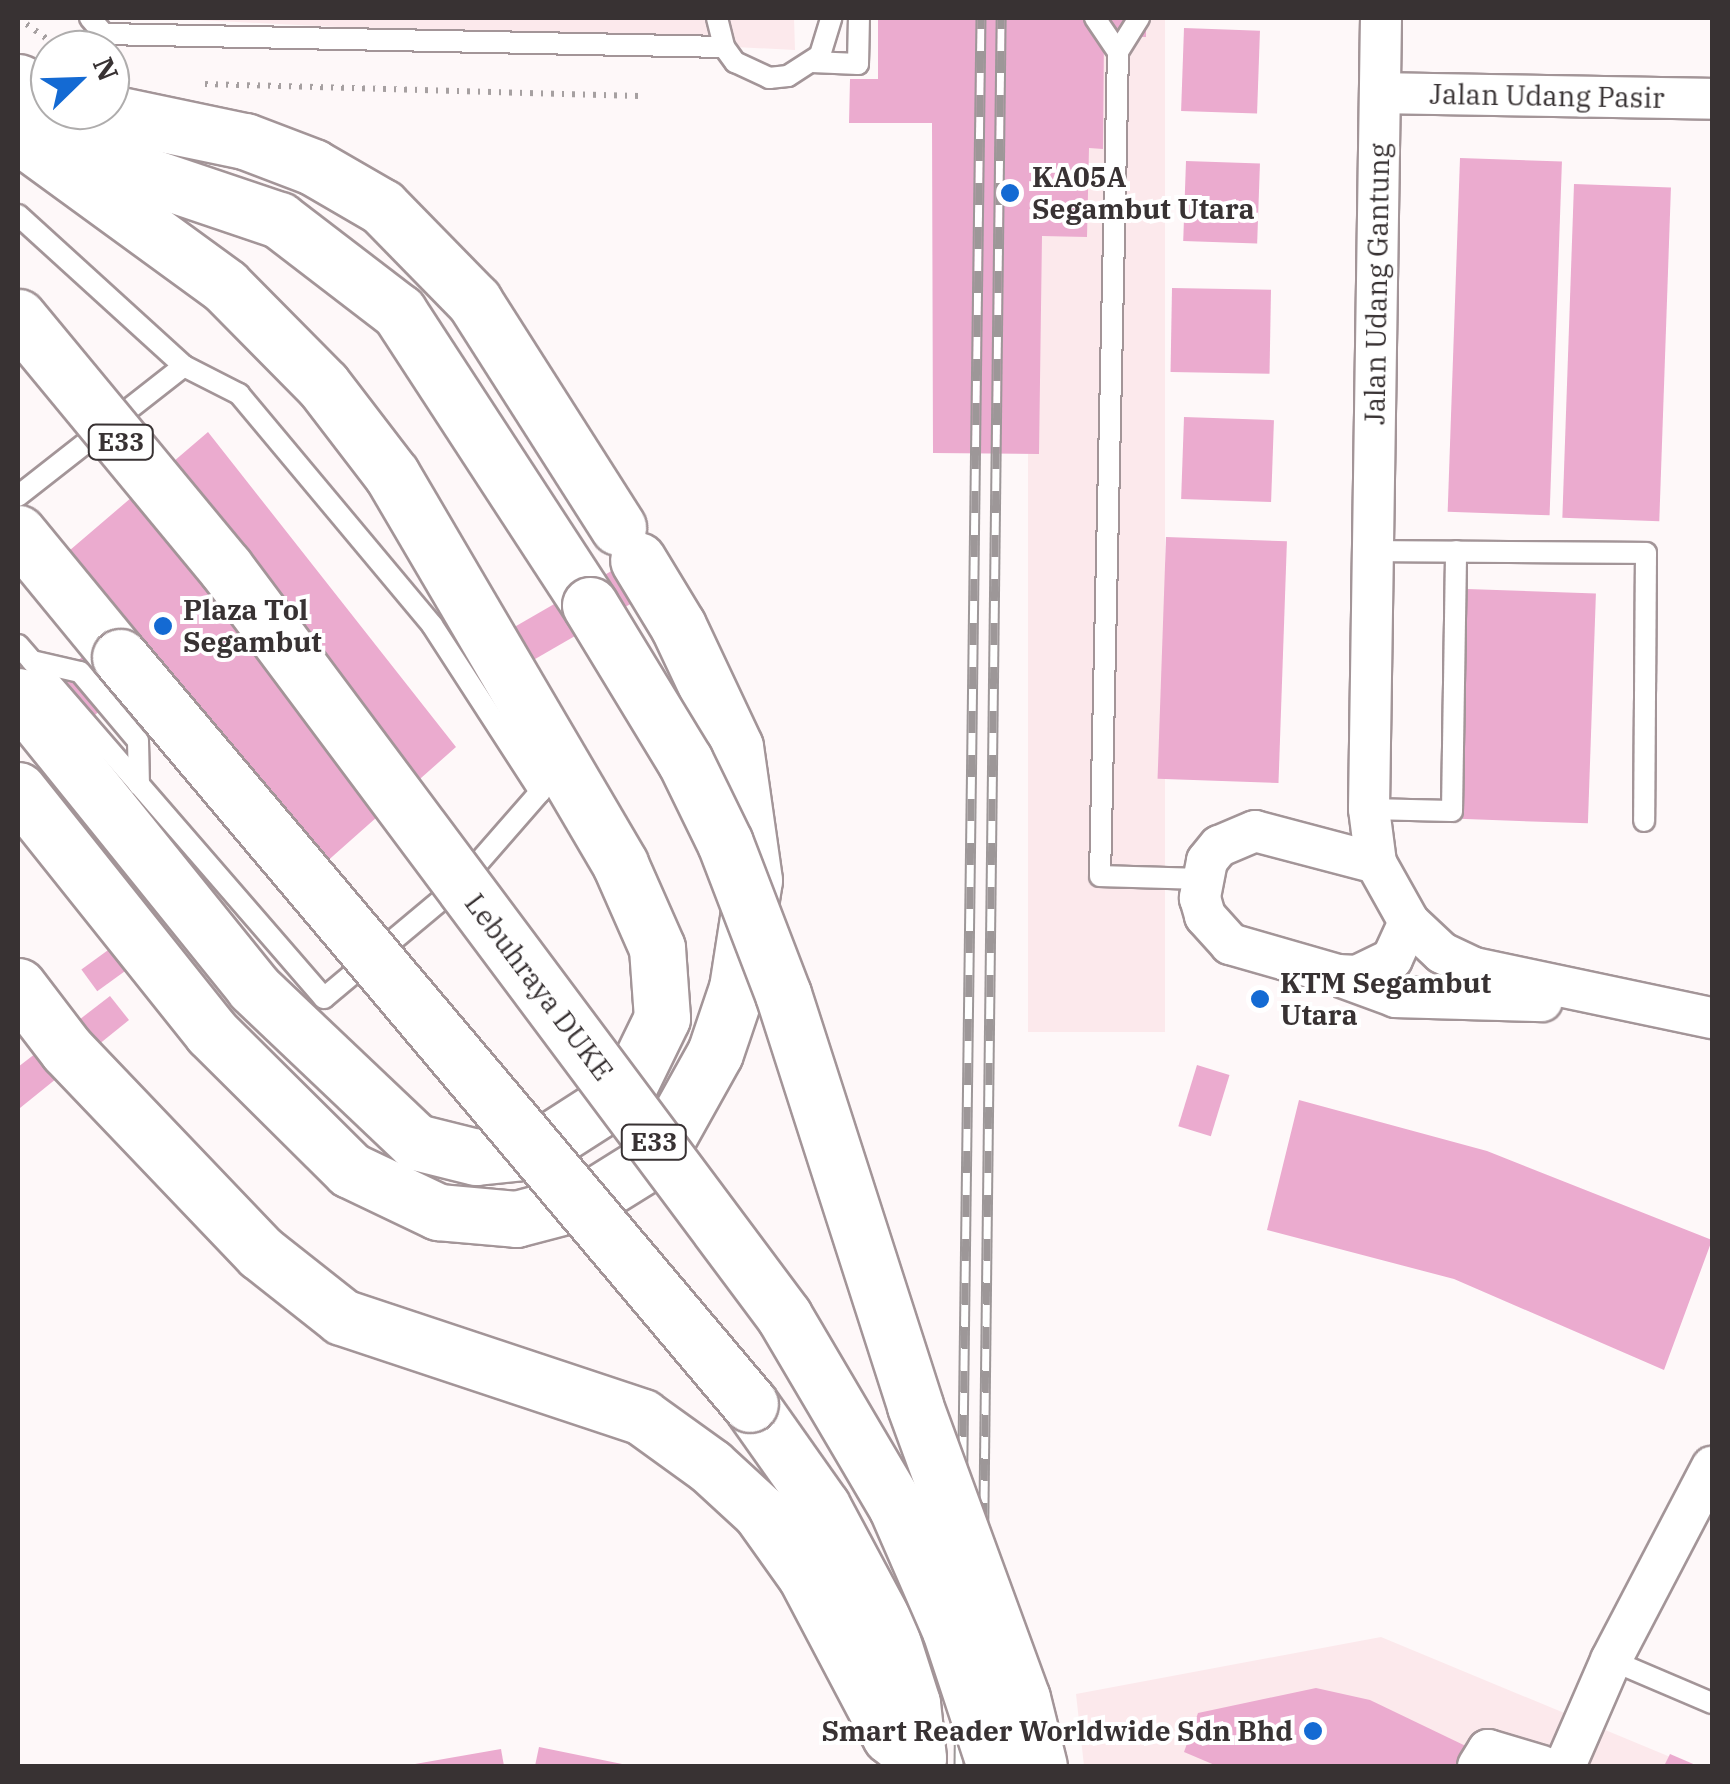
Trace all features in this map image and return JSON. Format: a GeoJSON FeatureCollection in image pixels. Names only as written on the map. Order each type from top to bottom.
{"type":"FeatureCollection","features":[{"type":"Feature","properties":{"kind":"highway"},"geometry":{"type":"LineString","coordinates":[[18,790],[211,1032],[350,1170],[438,1212],[516,1219],[588,1200],[657,1157],[715,1053],[737,988],[754,880],[734,748],[678,626],[474,302],[382,207],[314,166],[245,141],[130,117]]}},
{"type":"Feature","properties":{"kind":"highway"},"geometry":{"type":"LineString","coordinates":[[18,133],[278,220],[398,312],[581,590],[685,761],[725,843],[782,994],[915,1406],[1022,1698],[1039,1766]]}},
{"type":"Feature","properties":{"kind":"highway"},"geometry":{"type":"LineString","coordinates":[[18,133],[225,286],[323,385],[403,492],[620,864],[657,948],[662,1018],[626,1092],[534,1151],[476,1157],[416,1142],[254,988],[22,667]]}},
{"type":"Feature","properties":{"kind":"highway","name":"Lebuhraya DUKE"},"geometry":{"type":"LineString","coordinates":[[18,317],[225,567],[784,1316],[896,1506],[950,1630],[995,1766]]}},
{"type":"Feature","properties":{"kind":"highway"},"geometry":{"type":"LineString","coordinates":[[18,533],[750,1404],[822,1506],[888,1631],[912,1703],[919,1763]]}},
{"type":"Feature","properties":{"kind":"highway"},"geometry":{"type":"LineString","coordinates":[[18,986],[67,1050],[261,1252],[342,1317],[642,1417],[710,1466],[760,1512],[804,1574],[890,1736],[919,1763]]}},
{"type":"Feature","properties":{"kind":"street","name":"Jalan Udang Gantung"},"geometry":{"type":"LineString","coordinates":[[1376,864],[1368,809],[1381,18]]}},
{"type":"Feature","properties":{"kind":"street","name":"Jalan Udang Pasir"},"geometry":{"type":"LineString","coordinates":[[1381,92],[1712,99]]}},
{"type":"Feature","properties":{"kind":"street"},"geometry":{"type":"LineString","coordinates":[[1622,1001],[1396,997],[1338,975],[1230,944],[1205,916],[1201,879],[1219,846],[1255,831],[1376,864],[1409,922],[1442,953],[1474,968],[1712,1018]]}},
{"type":"Feature","properties":{"kind":"street"},"geometry":{"type":"LineString","coordinates":[[1338,975],[1357,976],[1392,959],[1409,922]]}},
{"type":"Feature","properties":{"kind":"street"},"geometry":{"type":"LineString","coordinates":[[1565,1766],[1611,1660],[1712,1467]]}},
{"type":"Feature","properties":{"kind":"street"},"geometry":{"type":"LineString","coordinates":[[1478,1766],[1488,1750],[1542,1766]]}},
{"type":"Feature","properties":{"kind":"lane"},"geometry":{"type":"LineString","coordinates":[[90,18],[104,34],[724,47]]}},
{"type":"Feature","properties":{"kind":"lane"},"geometry":{"type":"LineString","coordinates":[[717,18],[724,47],[751,73],[769,78],[788,76],[812,62],[828,38],[831,18]]}},
{"type":"Feature","properties":{"kind":"lane"},"geometry":{"type":"LineString","coordinates":[[812,62],[858,64],[859,18]]}},
{"type":"Feature","properties":{"kind":"lane"},"geometry":{"type":"LineString","coordinates":[[1095,18],[1118,52]]}},
{"type":"Feature","properties":{"kind":"lane"},"geometry":{"type":"LineString","coordinates":[[1139,18],[1118,52],[1100,876],[1201,879]]}},
{"type":"Feature","properties":{"kind":"lane"},"geometry":{"type":"LineString","coordinates":[[18,215],[184,366],[239,394],[432,625],[540,792],[459,884],[324,998],[139,784],[22,667]]}},
{"type":"Feature","properties":{"kind":"lane"},"geometry":{"type":"LineString","coordinates":[[18,496],[184,366]]}},
{"type":"Feature","properties":{"kind":"lane"},"geometry":{"type":"LineString","coordinates":[[1372,551],[1646,553],[1644,821]]}},
{"type":"Feature","properties":{"kind":"lane"},"geometry":{"type":"LineString","coordinates":[[1368,809],[1452,811],[1456,551]]}},
{"type":"Feature","properties":{"kind":"lane"},"geometry":{"type":"LineString","coordinates":[[22,667],[80,672],[138,741],[139,784]]}},
{"type":"Feature","properties":{"kind":"lane"},"geometry":{"type":"LineString","coordinates":[[1611,1660],[1712,1703]]}},
{"type":"Feature","properties":{"kind":"path"},"geometry":{"type":"LineString","coordinates":[[185,83],[639,96]]}},
{"type":"Feature","properties":{"kind":"shaded area"},"geometry":{"type":"Polygon","coordinates":[[[158,18],[794,18],[795,50],[158,18]]]}},
{"type":"Feature","properties":{"kind":"shaded area"},"geometry":{"type":"Polygon","coordinates":[[[1028,18],[1165,18],[1165,1032],[1028,1032],[1028,18]]]}},
{"type":"Feature","properties":{"kind":"shaded area"},"geometry":{"type":"Polygon","coordinates":[[[1381,1637],[1692,1766],[1084,1766],[1076,1694],[1381,1637]]]}},
{"type":"Feature","properties":{"kind":"building","name":"KA05A Segambut Utara"},"geometry":{"type":"Polygon","coordinates":[[[878,18],[1146,18],[1146,37],[1104,36],[1103,149],[1089,148],[1087,237],[1042,236],[1039,454],[933,453],[932,123],[849,123],[850,79],[878,79],[878,18]]]}},
{"type":"Feature","properties":{"kind":"building"},"geometry":{"type":"Polygon","coordinates":[[[1184,28],[1260,31],[1257,114],[1181,111],[1184,28]]]}},
{"type":"Feature","properties":{"kind":"building"},"geometry":{"type":"Polygon","coordinates":[[[1460,158],[1562,162],[1550,515],[1448,512],[1460,158]]]}},
{"type":"Feature","properties":{"kind":"building"},"geometry":{"type":"Polygon","coordinates":[[[1186,161],[1260,164],[1257,244],[1183,241],[1186,161]]]}},
{"type":"Feature","properties":{"kind":"building"},"geometry":{"type":"Polygon","coordinates":[[[1574,184],[1671,187],[1659,521],[1562,518],[1574,184]]]}},
{"type":"Feature","properties":{"kind":"building"},"geometry":{"type":"Polygon","coordinates":[[[1172,288],[1271,290],[1270,374],[1171,372],[1172,288]]]}},
{"type":"Feature","properties":{"kind":"building"},"geometry":{"type":"Polygon","coordinates":[[[1184,417],[1274,420],[1271,502],[1181,499],[1184,417]]]}},
{"type":"Feature","properties":{"kind":"building"},"geometry":{"type":"Polygon","coordinates":[[[208,432],[456,747],[289,895],[120,695],[61,742],[27,701],[86,654],[28,586],[208,432]]]}},
{"type":"Feature","properties":{"kind":"building"},"geometry":{"type":"Polygon","coordinates":[[[1166,537],[1287,541],[1278,783],[1158,779],[1166,537]]]}},
{"type":"Feature","properties":{"kind":"building"},"geometry":{"type":"Polygon","coordinates":[[[627,562],[646,595],[532,661],[513,628],[627,562]]]}},
{"type":"Feature","properties":{"kind":"building"},"geometry":{"type":"Polygon","coordinates":[[[1467,589],[1596,594],[1588,823],[1459,819],[1467,589]]]}},
{"type":"Feature","properties":{"kind":"building"},"geometry":{"type":"Polygon","coordinates":[[[155,916],[171,938],[97,991],[81,969],[155,916]]]}},
{"type":"Feature","properties":{"kind":"building"},"geometry":{"type":"Polygon","coordinates":[[[110,996],[129,1020],[20,1108],[18,1067],[110,996]]]}},
{"type":"Feature","properties":{"kind":"building"},"geometry":{"type":"Polygon","coordinates":[[[1197,1065],[1230,1075],[1211,1136],[1178,1126],[1197,1065]]]}},
{"type":"Feature","properties":{"kind":"building"},"geometry":{"type":"Polygon","coordinates":[[[1299,1100],[1487,1151],[1712,1240],[1664,1370],[1454,1279],[1267,1230],[1299,1100]]]}},
{"type":"Feature","properties":{"kind":"building","name":"Smart Reader Worldwide Sdn Bhd"},"geometry":{"type":"Polygon","coordinates":[[[1316,1688],[1370,1700],[1472,1749],[1464,1766],[1217,1766],[1184,1752],[1198,1713],[1316,1688]]]}},
{"type":"Feature","properties":{"kind":"building"},"geometry":{"type":"Polygon","coordinates":[[[539,1747],[627,1765],[535,1766],[539,1747]]]}},
{"type":"Feature","properties":{"kind":"building"},"geometry":{"type":"Polygon","coordinates":[[[501,1749],[504,1766],[415,1766],[415,1764],[501,1749]]]}},
{"type":"Feature","properties":{"kind":"building"},"geometry":{"type":"Polygon","coordinates":[[[1670,1754],[1698,1766],[1664,1766],[1670,1754]]]}},
{"type":"Feature","properties":{"kind":"railway"},"geometry":{"type":"LineString","coordinates":[[959,1766],[981,18]]}},
{"type":"Feature","properties":{"kind":"railway"},"geometry":{"type":"LineString","coordinates":[[981,1766],[1001,18]]}},
{"type":"Feature","properties":{"kind":"place","name":"KA05A Segambut Utara"},"geometry":{"type":"Point","coordinates":[1010,193]}},
{"type":"Feature","properties":{"kind":"place","name":"Plaza Tol Segambut"},"geometry":{"type":"Point","coordinates":[163,626]}},
{"type":"Feature","properties":{"kind":"place","name":"KTM Segambut Utara"},"geometry":{"type":"Point","coordinates":[1260,999]}},
{"type":"Feature","properties":{"kind":"place","name":"Smart Reader Worldwide Sdn Bhd"},"geometry":{"type":"Point","coordinates":[1313,1731]}}]}
